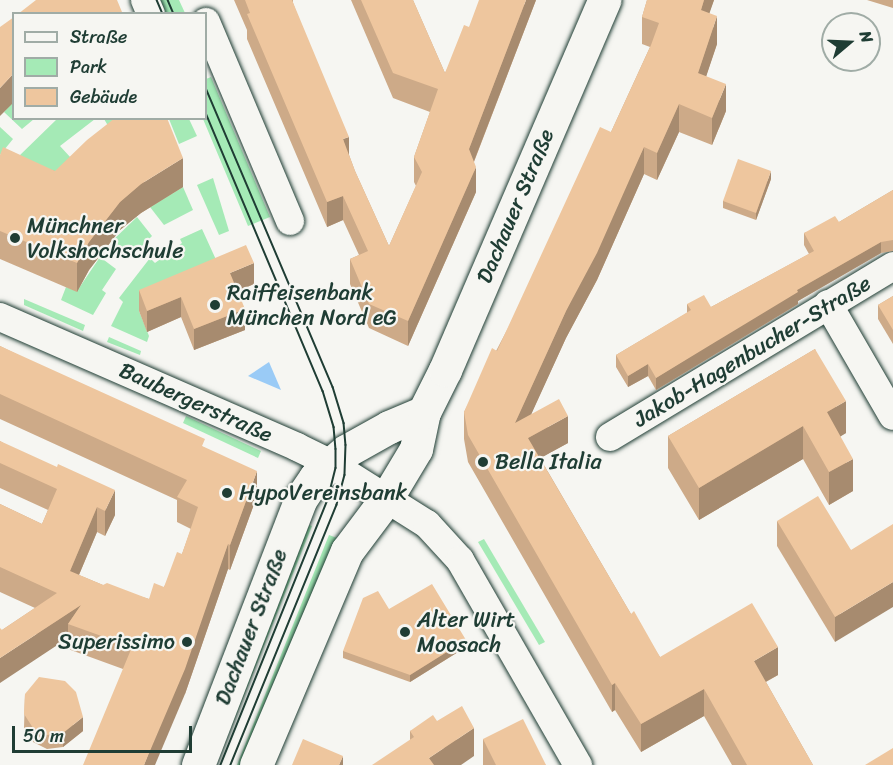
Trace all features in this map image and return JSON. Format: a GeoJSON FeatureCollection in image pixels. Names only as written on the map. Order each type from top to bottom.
{"type":"FeatureCollection","features":[{"type":"Feature","properties":{"kind":"main road","name":"Dachauer Straße"},"geometry":{"type":"LineString","coordinates":[[256,765],[347,551],[386,499],[416,449],[424,412],[445,370],[604,0]]}},
{"type":"Feature","properties":{"kind":"main road","name":"Dachauer Straße"},"geometry":{"type":"LineString","coordinates":[[198,765],[300,500],[330,463],[374,434],[424,412]]}},
{"type":"Feature","properties":{"kind":"street"},"geometry":{"type":"LineString","coordinates":[[207,28],[211,53],[291,221]]}},
{"type":"Feature","properties":{"kind":"street","name":"Jakob-Hagenbucher-Straße"},"geometry":{"type":"LineString","coordinates":[[610,437],[893,266]]}},
{"type":"Feature","properties":{"kind":"street"},"geometry":{"type":"LineString","coordinates":[[828,304],[893,416]]}},
{"type":"Feature","properties":{"kind":"street","name":"Baubergerstraße"},"geometry":{"type":"LineString","coordinates":[[0,317],[330,463],[427,524],[460,560],[578,765]]}},
{"type":"Feature","properties":{"kind":"green space"},"geometry":{"type":"Polygon","coordinates":[[[154,0],[179,0],[185,12],[160,12],[154,0]]]}},
{"type":"Feature","properties":{"kind":"green space"},"geometry":{"type":"Polygon","coordinates":[[[211,77],[270,217],[248,226],[203,120],[207,120],[207,79],[211,77]]]}},
{"type":"Feature","properties":{"kind":"green space"},"geometry":{"type":"Polygon","coordinates":[[[12,103],[12,120],[4,112],[12,103]]]}},
{"type":"Feature","properties":{"kind":"green space"},"geometry":{"type":"Polygon","coordinates":[[[12,120],[33,120],[22,129],[12,120]]]}},
{"type":"Feature","properties":{"kind":"green space"},"geometry":{"type":"Polygon","coordinates":[[[56,120],[94,120],[60,146],[71,158],[110,129],[105,120],[115,120],[118,125],[62,176],[18,157],[56,120]]]}},
{"type":"Feature","properties":{"kind":"green space"},"geometry":{"type":"Polygon","coordinates":[[[169,120],[189,120],[197,136],[179,144],[169,120]]]}},
{"type":"Feature","properties":{"kind":"green space"},"geometry":{"type":"Polygon","coordinates":[[[0,127],[13,139],[0,155],[0,127]]]}},
{"type":"Feature","properties":{"kind":"green space"},"geometry":{"type":"Polygon","coordinates":[[[213,178],[229,231],[219,235],[197,185],[213,178]]]}},
{"type":"Feature","properties":{"kind":"green space"},"geometry":{"type":"Polygon","coordinates":[[[183,187],[193,210],[164,225],[150,207],[183,187]]]}},
{"type":"Feature","properties":{"kind":"green space"},"geometry":{"type":"Polygon","coordinates":[[[137,217],[152,236],[129,259],[111,242],[137,217]]]}},
{"type":"Feature","properties":{"kind":"green space"},"geometry":{"type":"Polygon","coordinates":[[[202,229],[218,264],[139,311],[149,336],[147,342],[111,326],[123,302],[119,298],[150,258],[155,263],[182,243],[180,239],[202,229]]]}},
{"type":"Feature","properties":{"kind":"green space"},"geometry":{"type":"Polygon","coordinates":[[[100,257],[116,269],[102,290],[106,293],[93,315],[61,300],[66,287],[77,291],[100,257]]]}},
{"type":"Feature","properties":{"kind":"green space"},"geometry":{"type":"Polygon","coordinates":[[[24,299],[85,325],[83,331],[24,305],[24,299]]]}},
{"type":"Feature","properties":{"kind":"green space"},"geometry":{"type":"Polygon","coordinates":[[[109,337],[141,351],[140,355],[107,342],[109,337]]]}},
{"type":"Feature","properties":{"kind":"green space"},"geometry":{"type":"Polygon","coordinates":[[[186,416],[261,451],[258,458],[183,423],[186,416]]]}},
{"type":"Feature","properties":{"kind":"green space"},"geometry":{"type":"Polygon","coordinates":[[[302,523],[312,526],[216,765],[302,523]]]}},
{"type":"Feature","properties":{"kind":"green space"},"geometry":{"type":"Polygon","coordinates":[[[329,535],[337,538],[241,765],[237,765],[329,535]]]}},
{"type":"Feature","properties":{"kind":"green space"},"geometry":{"type":"Polygon","coordinates":[[[484,539],[545,642],[539,645],[478,542],[484,539]]]}},
{"type":"Feature","properties":{"kind":"water"},"geometry":{"type":"Polygon","coordinates":[[[269,362],[281,390],[248,376],[269,362]]]}},
{"type":"Feature","properties":{"kind":"building"},"geometry":{"type":"Polygon","coordinates":[[[36,0],[117,0],[122,12],[21,12],[36,0]]]}},
{"type":"Feature","properties":{"kind":"building"},"geometry":{"type":"Polygon","coordinates":[[[245,0],[292,0],[349,137],[343,139],[355,171],[389,246],[422,172],[414,157],[438,89],[393,73],[361,0],[413,0],[445,73],[464,25],[469,27],[479,0],[526,0],[469,149],[476,167],[408,321],[369,304],[350,259],[368,251],[343,196],[327,202],[247,14],[250,13],[245,0]]]}},
{"type":"Feature","properties":{"kind":"building"},"geometry":{"type":"Polygon","coordinates":[[[647,0],[704,0],[701,10],[717,16],[698,73],[726,84],[712,118],[679,104],[657,153],[644,147],[597,253],[566,311],[515,423],[559,399],[568,416],[528,438],[631,614],[634,611],[660,657],[752,603],[778,647],[754,661],[813,765],[747,765],[704,689],[641,724],[615,683],[612,685],[468,435],[464,412],[492,348],[497,351],[600,127],[611,132],[651,45],[659,23],[642,17],[647,0]]]}},
{"type":"Feature","properties":{"kind":"building"},"geometry":{"type":"Polygon","coordinates":[[[12,18],[12,75],[0,88],[0,27],[12,18]]]}},
{"type":"Feature","properties":{"kind":"building"},"geometry":{"type":"Polygon","coordinates":[[[112,120],[168,120],[183,158],[141,184],[120,202],[89,242],[77,263],[0,231],[0,155],[3,147],[55,171],[87,140],[112,120]]]}},
{"type":"Feature","properties":{"kind":"building"},"geometry":{"type":"Polygon","coordinates":[[[738,159],[771,171],[756,213],[723,201],[738,159]]]}},
{"type":"Feature","properties":{"kind":"building"},"geometry":{"type":"Polygon","coordinates":[[[893,190],[893,240],[881,242],[797,290],[798,292],[656,378],[648,364],[628,376],[616,355],[691,310],[687,304],[704,295],[711,307],[814,251],[804,233],[835,216],[839,222],[893,190]]]}},
{"type":"Feature","properties":{"kind":"building"},"geometry":{"type":"Polygon","coordinates":[[[246,245],[254,263],[230,273],[245,309],[194,329],[181,297],[147,311],[139,290],[246,245]]]}},
{"type":"Feature","properties":{"kind":"building"},"geometry":{"type":"Polygon","coordinates":[[[893,296],[893,330],[878,305],[893,296]]]}},
{"type":"Feature","properties":{"kind":"building"},"geometry":{"type":"Polygon","coordinates":[[[0,346],[205,439],[202,446],[257,471],[230,545],[228,544],[185,669],[144,765],[83,765],[132,647],[68,624],[81,605],[0,658],[0,628],[2,630],[57,593],[0,567],[0,504],[42,524],[57,489],[0,463],[0,441],[115,490],[105,511],[97,507],[70,571],[103,585],[107,583],[149,599],[154,583],[164,587],[177,552],[182,554],[198,507],[177,497],[187,480],[0,394],[0,346]]]}},
{"type":"Feature","properties":{"kind":"building"},"geometry":{"type":"Polygon","coordinates":[[[815,349],[846,401],[827,412],[853,459],[829,472],[803,426],[699,488],[668,436],[815,349]]]}},
{"type":"Feature","properties":{"kind":"building"},"geometry":{"type":"Polygon","coordinates":[[[818,496],[851,550],[893,524],[893,582],[835,617],[777,521],[818,496]]]}},
{"type":"Feature","properties":{"kind":"building","name":"Alter Wirt Moosach"},"geometry":{"type":"Polygon","coordinates":[[[432,584],[466,640],[410,675],[343,651],[363,598],[378,591],[389,609],[432,584]]]}},
{"type":"Feature","properties":{"kind":"building"},"geometry":{"type":"Polygon","coordinates":[[[39,677],[65,681],[76,692],[83,717],[63,733],[47,735],[33,728],[24,714],[25,694],[39,677]]]}},
{"type":"Feature","properties":{"kind":"building"},"geometry":{"type":"Polygon","coordinates":[[[462,706],[474,728],[429,758],[434,765],[372,765],[414,737],[410,731],[433,715],[437,721],[462,706]]]}},
{"type":"Feature","properties":{"kind":"building"},"geometry":{"type":"Polygon","coordinates":[[[523,719],[546,765],[496,765],[483,739],[523,719]]]}},
{"type":"Feature","properties":{"kind":"building"},"geometry":{"type":"Polygon","coordinates":[[[303,739],[343,756],[339,765],[292,765],[303,739]]]}},
{"type":"Feature","properties":{"kind":"building"},"geometry":{"type":"Polygon","coordinates":[[[893,748],[893,765],[865,765],[893,748]]]}},
{"type":"Feature","properties":{"kind":"tram line"},"geometry":{"type":"LineString","coordinates":[[157,0],[162,12]]}},
{"type":"Feature","properties":{"kind":"tram line"},"geometry":{"type":"LineString","coordinates":[[168,0],[173,12]]}},
{"type":"Feature","properties":{"kind":"tram line"},"geometry":{"type":"LineString","coordinates":[[207,90],[333,387],[344,423],[346,445],[345,475],[337,505],[231,765]]}},
{"type":"Feature","properties":{"kind":"tram line"},"geometry":{"type":"LineString","coordinates":[[207,115],[323,391],[334,427],[336,449],[336,468],[328,500],[221,765]]}},
{"type":"Feature","properties":{"kind":"place","name":"Münchner Volkshochschule"},"geometry":{"type":"Point","coordinates":[15,238]}},
{"type":"Feature","properties":{"kind":"place","name":"Raiffeisenbank München Nord eG"},"geometry":{"type":"Point","coordinates":[215,305]}},
{"type":"Feature","properties":{"kind":"place","name":"Bella Italia"},"geometry":{"type":"Point","coordinates":[483,462]}},
{"type":"Feature","properties":{"kind":"place","name":"HypoVereinsbank"},"geometry":{"type":"Point","coordinates":[227,493]}},
{"type":"Feature","properties":{"kind":"place","name":"Alter Wirt Moosach"},"geometry":{"type":"Point","coordinates":[405,632]}},
{"type":"Feature","properties":{"kind":"place","name":"Superissimo"},"geometry":{"type":"Point","coordinates":[187,642]}}]}
